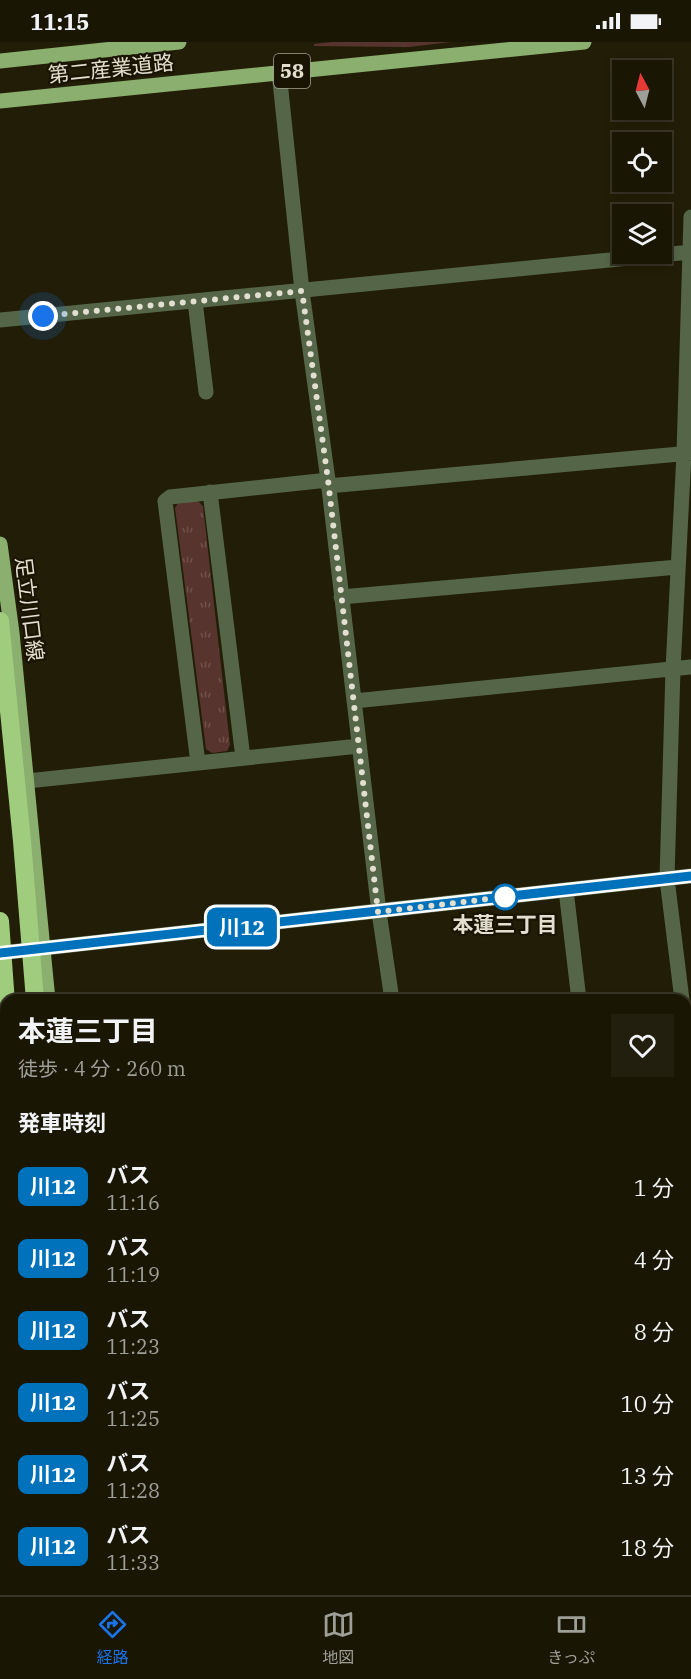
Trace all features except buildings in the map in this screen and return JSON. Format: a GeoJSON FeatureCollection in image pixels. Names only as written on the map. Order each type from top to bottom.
{"type":"FeatureCollection","features":[{"type":"Feature","properties":{"kind":"highway"},"geometry":{"type":"LineString","coordinates":[[0,621],[35,994]]}},
{"type":"Feature","properties":{"kind":"highway"},"geometry":{"type":"LineString","coordinates":[[0,921],[5,994]]}},
{"type":"Feature","properties":{"kind":"main road","name":"第二産業道路"},"geometry":{"type":"LineString","coordinates":[[0,61],[179,42]]}},
{"type":"Feature","properties":{"kind":"main road","name":"第二産業道路"},"geometry":{"type":"LineString","coordinates":[[0,102],[584,42]]}},
{"type":"Feature","properties":{"kind":"main road","name":"足立川口線"},"geometry":{"type":"LineString","coordinates":[[0,544],[12,633],[48,994]]}},
{"type":"Feature","properties":{"kind":"street"},"geometry":{"type":"LineString","coordinates":[[279,72],[302,291],[328,483],[378,912],[391,994]]}},
{"type":"Feature","properties":{"kind":"street"},"geometry":{"type":"LineString","coordinates":[[681,994],[667,879],[678,567],[688,453],[691,217]]}},
{"type":"Feature","properties":{"kind":"street"},"geometry":{"type":"LineString","coordinates":[[0,320],[690,252]]}},
{"type":"Feature","properties":{"kind":"street"},"geometry":{"type":"LineString","coordinates":[[195,301],[206,392]]}},
{"type":"Feature","properties":{"kind":"street"},"geometry":{"type":"LineString","coordinates":[[198,764],[165,501],[170,497],[688,453]]}},
{"type":"Feature","properties":{"kind":"street"},"geometry":{"type":"LineString","coordinates":[[210,492],[243,758]]}},
{"type":"Feature","properties":{"kind":"street"},"geometry":{"type":"LineString","coordinates":[[341,597],[678,567]]}},
{"type":"Feature","properties":{"kind":"street"},"geometry":{"type":"LineString","coordinates":[[354,700],[691,667]]}},
{"type":"Feature","properties":{"kind":"street"},"geometry":{"type":"LineString","coordinates":[[27,781],[359,746]]}},
{"type":"Feature","properties":{"kind":"street"},"geometry":{"type":"LineString","coordinates":[[0,953],[691,876]]}},
{"type":"Feature","properties":{"kind":"street"},"geometry":{"type":"LineString","coordinates":[[566,890],[578,994]]}},
{"type":"Feature","properties":{"kind":"green space"},"geometry":{"type":"Polygon","coordinates":[[[451,42],[409,47],[314,46],[314,44],[451,42]]]}},
{"type":"Feature","properties":{"kind":"green space"},"geometry":{"type":"Polygon","coordinates":[[[197,500],[203,506],[230,745],[227,751],[212,753],[206,749],[175,508],[179,502],[197,500]]]}},
{"type":"Feature","properties":{"kind":"bus line","name":"川12"},"geometry":{"type":"LineString","coordinates":[[0,953],[691,876]]}},
{"type":"Feature","properties":{"kind":"place","name":"本蓮三丁目"},"geometry":{"type":"Point","coordinates":[505,897]}},
{"type":"Feature","properties":{"kind":"route"},"geometry":{"type":"LineString","coordinates":[[43,316],[302,291],[328,480],[378,912],[505,897]]}}]}
